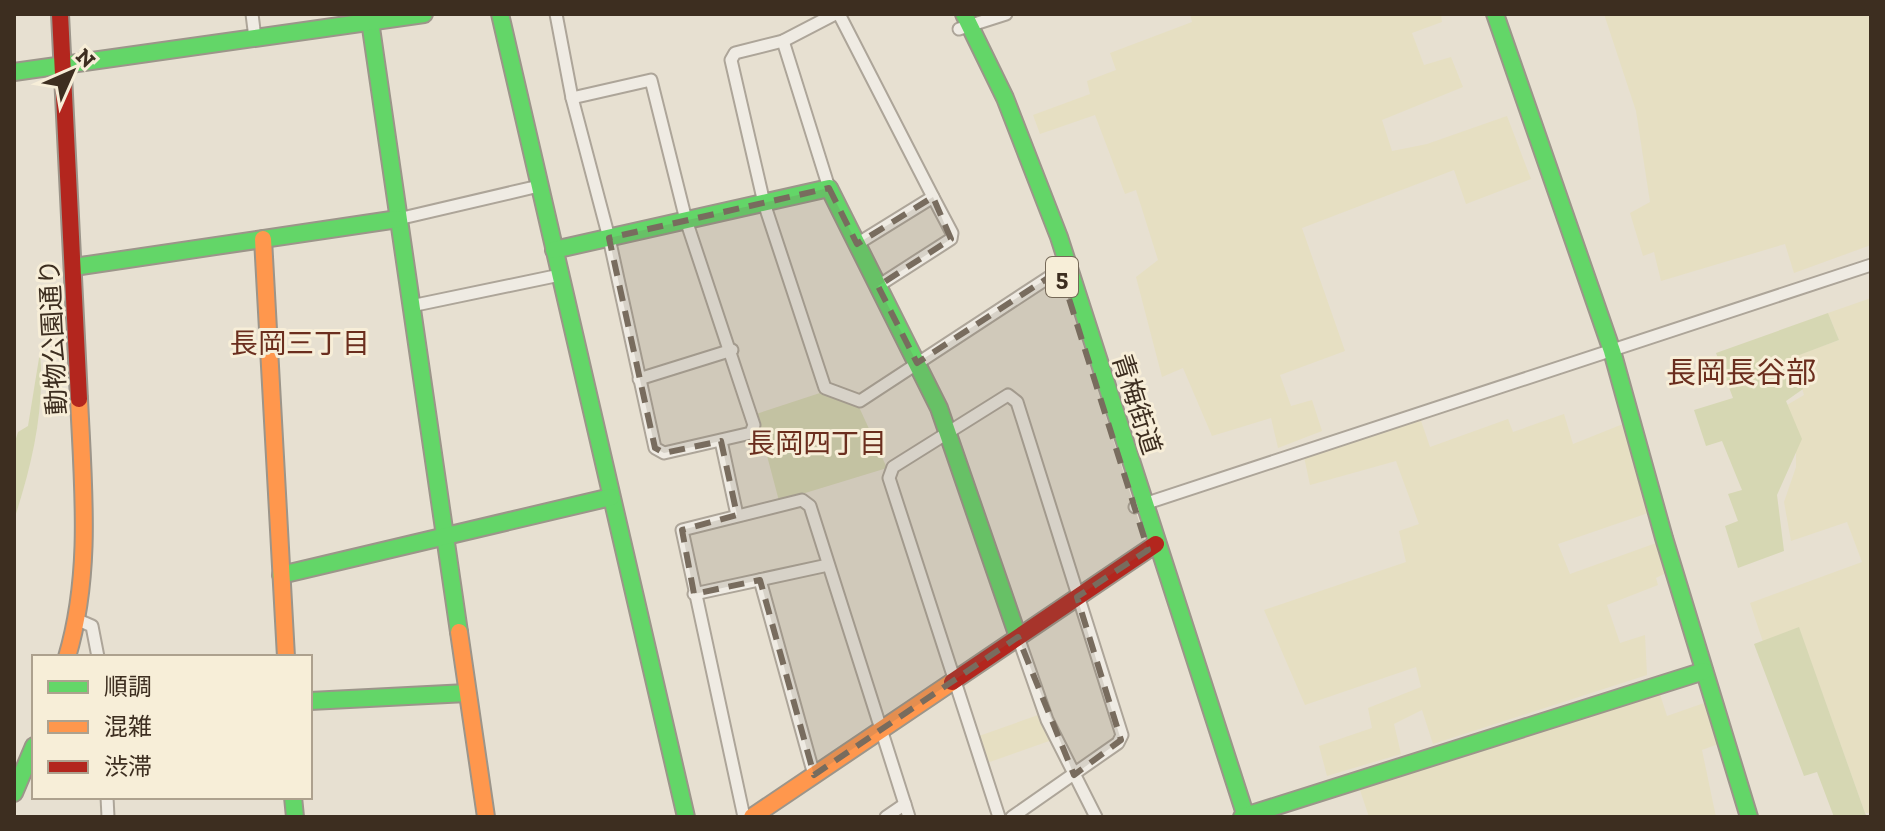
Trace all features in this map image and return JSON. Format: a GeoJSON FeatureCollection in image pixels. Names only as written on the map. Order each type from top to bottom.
{"type":"FeatureCollection","features":[{"type":"Feature","properties":{"kind":"street","name":"動物公園通り"},"geometry":{"type":"LineString","coordinates":[[60,14],[85,530],[78,620],[68,655]]}},
{"type":"Feature","properties":{"kind":"street"},"geometry":{"type":"LineString","coordinates":[[252,14],[255,38]]}},
{"type":"Feature","properties":{"kind":"street"},"geometry":{"type":"LineString","coordinates":[[14,72],[424,14]]}},
{"type":"Feature","properties":{"kind":"street"},"geometry":{"type":"LineString","coordinates":[[500,14],[686,817]]}},
{"type":"Feature","properties":{"kind":"street"},"geometry":{"type":"LineString","coordinates":[[556,14],[572,98],[609,238],[639,379],[659,453],[751,433],[754,425],[732,350],[686,220],[651,80],[572,98]]}},
{"type":"Feature","properties":{"kind":"street"},"geometry":{"type":"LineString","coordinates":[[878,286],[951,239],[952,233],[837,14],[783,41],[731,55],[764,203],[825,388],[860,401],[1060,270]]}},
{"type":"Feature","properties":{"kind":"street"},"geometry":{"type":"LineString","coordinates":[[961,21],[1006,14]]}},
{"type":"Feature","properties":{"kind":"street"},"geometry":{"type":"LineString","coordinates":[[1495,14],[1612,351],[1749,817]]}},
{"type":"Feature","properties":{"kind":"street"},"geometry":{"type":"LineString","coordinates":[[370,21],[486,817]]}},
{"type":"Feature","properties":{"kind":"street","name":"青梅街道"},"geometry":{"type":"LineString","coordinates":[[961,21],[1025,164],[1140,506]]}},
{"type":"Feature","properties":{"kind":"street","name":"青梅街道"},"geometry":{"type":"LineString","coordinates":[[961,21],[1005,98],[1045,198],[1233,817]]}},
{"type":"Feature","properties":{"kind":"street"},"geometry":{"type":"LineString","coordinates":[[783,41],[829,188],[948,432],[1047,720],[1096,817]]}},
{"type":"Feature","properties":{"kind":"street"},"geometry":{"type":"LineString","coordinates":[[74,267],[398,219],[539,186]]}},
{"type":"Feature","properties":{"kind":"street"},"geometry":{"type":"LineString","coordinates":[[554,250],[829,188]]}},
{"type":"Feature","properties":{"kind":"street"},"geometry":{"type":"LineString","coordinates":[[857,244],[933,197]]}},
{"type":"Feature","properties":{"kind":"street"},"geometry":{"type":"LineString","coordinates":[[263,239],[286,655]]}},
{"type":"Feature","properties":{"kind":"street"},"geometry":{"type":"LineString","coordinates":[[1140,506],[1871,265]]}},
{"type":"Feature","properties":{"kind":"street"},"geometry":{"type":"LineString","coordinates":[[411,306],[560,275]]}},
{"type":"Feature","properties":{"kind":"street"},"geometry":{"type":"LineString","coordinates":[[639,379],[732,350]]}},
{"type":"Feature","properties":{"kind":"street"},"geometry":{"type":"LineString","coordinates":[[999,817],[889,478],[893,467],[1003,396],[1012,396],[1122,735],[1118,743],[1012,817]]}},
{"type":"Feature","properties":{"kind":"street"},"geometry":{"type":"LineString","coordinates":[[721,441],[737,515]]}},
{"type":"Feature","properties":{"kind":"street"},"geometry":{"type":"LineString","coordinates":[[281,575],[611,497]]}},
{"type":"Feature","properties":{"kind":"street"},"geometry":{"type":"LineString","coordinates":[[744,817],[682,530],[807,501],[909,817]]}},
{"type":"Feature","properties":{"kind":"street"},"geometry":{"type":"LineString","coordinates":[[752,817],[1152,547]]}},
{"type":"Feature","properties":{"kind":"street","name":"青梅街道"},"geometry":{"type":"LineString","coordinates":[[1152,547],[1244,817]]}},
{"type":"Feature","properties":{"kind":"street"},"geometry":{"type":"LineString","coordinates":[[694,594],[828,565]]}},
{"type":"Feature","properties":{"kind":"street"},"geometry":{"type":"LineString","coordinates":[[760,580],[814,775]]}},
{"type":"Feature","properties":{"kind":"street"},"geometry":{"type":"LineString","coordinates":[[78,620],[92,626],[98,655]]}},
{"type":"Feature","properties":{"kind":"street"},"geometry":{"type":"LineString","coordinates":[[1244,817],[1704,671]]}},
{"type":"Feature","properties":{"kind":"street"},"geometry":{"type":"LineString","coordinates":[[312,701],[467,693]]}},
{"type":"Feature","properties":{"kind":"street"},"geometry":{"type":"LineString","coordinates":[[14,793],[32,751]]}},
{"type":"Feature","properties":{"kind":"street"},"geometry":{"type":"LineString","coordinates":[[886,817],[905,804]]}},
{"type":"Feature","properties":{"kind":"highlighted area"},"geometry":{"type":"Polygon","coordinates":[[[829,188],[857,244],[933,197],[951,239],[878,286],[917,363],[1060,270],[1148,550],[1077,597],[1121,740],[1074,775],[1018,637],[814,775],[760,580],[694,594],[682,530],[737,515],[721,441],[664,453],[655,448],[609,238],[829,188]]]}},
{"type":"Feature","properties":{"kind":"shaded area"},"geometry":{"type":"Polygon","coordinates":[[[1190,14],[1441,14],[1442,22],[1412,33],[1424,65],[1451,57],[1463,87],[1382,120],[1392,151],[1427,144],[1507,116],[1531,179],[1466,204],[1454,170],[1302,228],[1345,351],[1280,375],[1291,406],[1312,400],[1322,431],[1278,448],[1271,418],[1212,436],[1183,368],[1162,377],[1136,277],[1158,260],[1136,190],[1125,194],[1095,115],[1040,134],[1033,115],[1090,94],[1087,81],[1116,70],[1110,53],[1192,22],[1190,14]]]}},
{"type":"Feature","properties":{"kind":"shaded area"},"geometry":{"type":"Polygon","coordinates":[[[1604,14],[1871,14],[1871,245],[1794,273],[1785,244],[1661,281],[1654,252],[1643,256],[1630,213],[1650,202],[1636,111],[1604,14]]]}},
{"type":"Feature","properties":{"kind":"shaded area"},"geometry":{"type":"Polygon","coordinates":[[[1871,298],[1871,813],[1865,813],[1799,628],[1763,642],[1750,603],[1862,562],[1847,522],[1791,541],[1784,502],[1796,467],[1796,433],[1787,405],[1804,395],[1793,357],[1839,340],[1828,313],[1871,298]]]}},
{"type":"Feature","properties":{"kind":"shaded area"},"geometry":{"type":"Polygon","coordinates":[[[1418,412],[1430,447],[1508,419],[1513,432],[1564,414],[1573,444],[1623,424],[1648,513],[1558,544],[1570,574],[1659,542],[1668,572],[1656,578],[1658,585],[1607,605],[1620,643],[1645,635],[1647,675],[1433,744],[1422,710],[1394,724],[1401,754],[1327,776],[1319,746],[1372,728],[1368,708],[1421,687],[1416,667],[1305,705],[1264,610],[1406,562],[1399,531],[1419,524],[1396,461],[1310,485],[1303,452],[1418,412]]]}},
{"type":"Feature","properties":{"kind":"shaded area"},"geometry":{"type":"Polygon","coordinates":[[[1657,685],[1667,716],[1707,702],[1721,743],[1702,750],[1716,817],[1369,817],[1360,790],[1657,685]]]}},
{"type":"Feature","properties":{"kind":"shaded area"},"geometry":{"type":"Polygon","coordinates":[[[1041,714],[1052,740],[987,763],[979,736],[1041,714]]]}},
{"type":"Feature","properties":{"kind":"green space"},"geometry":{"type":"Polygon","coordinates":[[[1828,313],[1839,340],[1794,357],[1803,389],[1786,401],[1802,439],[1777,495],[1784,551],[1738,568],[1725,526],[1738,521],[1728,494],[1742,490],[1722,441],[1706,446],[1694,410],[1733,398],[1716,353],[1828,313]]]}},
{"type":"Feature","properties":{"kind":"green space"},"geometry":{"type":"Polygon","coordinates":[[[40,352],[41,395],[36,437],[14,520],[14,445],[18,432],[28,426],[40,352]]]}},
{"type":"Feature","properties":{"kind":"green space"},"geometry":{"type":"Polygon","coordinates":[[[820,393],[859,407],[887,468],[779,501],[756,414],[820,393]]]}},
{"type":"Feature","properties":{"kind":"green space"},"geometry":{"type":"Polygon","coordinates":[[[1799,627],[1867,817],[1834,817],[1817,772],[1804,776],[1754,644],[1799,627]]]}},
{"type":"Feature","properties":{"kind":"traffic: fast"},"geometry":{"type":"LineString","coordinates":[[14,72],[424,14]]}},
{"type":"Feature","properties":{"kind":"traffic: fast"},"geometry":{"type":"LineString","coordinates":[[500,14],[686,817]]}},
{"type":"Feature","properties":{"kind":"traffic: fast"},"geometry":{"type":"LineString","coordinates":[[964,14],[1005,98],[1059,237],[1246,817]]}},
{"type":"Feature","properties":{"kind":"traffic: fast"},"geometry":{"type":"LineString","coordinates":[[1495,14],[1612,351],[1664,538],[1749,817]]}},
{"type":"Feature","properties":{"kind":"traffic: fast"},"geometry":{"type":"LineString","coordinates":[[370,21],[459,632]]}},
{"type":"Feature","properties":{"kind":"traffic: fast"},"geometry":{"type":"LineString","coordinates":[[554,250],[829,188],[939,408],[1018,637]]}},
{"type":"Feature","properties":{"kind":"traffic: fast"},"geometry":{"type":"LineString","coordinates":[[74,267],[398,219]]}},
{"type":"Feature","properties":{"kind":"traffic: fast"},"geometry":{"type":"LineString","coordinates":[[281,575],[611,497]]}},
{"type":"Feature","properties":{"kind":"traffic: fast"},"geometry":{"type":"LineString","coordinates":[[1242,817],[1704,671]]}},
{"type":"Feature","properties":{"kind":"traffic: fast"},"geometry":{"type":"LineString","coordinates":[[312,701],[467,693]]}},
{"type":"Feature","properties":{"kind":"traffic: fast"},"geometry":{"type":"LineString","coordinates":[[14,793],[32,751]]}},
{"type":"Feature","properties":{"kind":"traffic: fast"},"geometry":{"type":"LineString","coordinates":[[293,799],[295,817]]}},
{"type":"Feature","properties":{"kind":"traffic: slow"},"geometry":{"type":"LineString","coordinates":[[263,239],[286,655]]}},
{"type":"Feature","properties":{"kind":"traffic: slow"},"geometry":{"type":"LineString","coordinates":[[68,655],[75,625],[83,561],[84,497],[79,399]]}},
{"type":"Feature","properties":{"kind":"traffic: slow"},"geometry":{"type":"LineString","coordinates":[[459,632],[486,817]]}},
{"type":"Feature","properties":{"kind":"traffic: slow"},"geometry":{"type":"LineString","coordinates":[[752,817],[952,682]]}},
{"type":"Feature","properties":{"kind":"traffic: jam"},"geometry":{"type":"LineString","coordinates":[[60,14],[79,399]]}},
{"type":"Feature","properties":{"kind":"traffic: jam"},"geometry":{"type":"LineString","coordinates":[[952,682],[1156,544]]}},
{"type":"Feature","properties":{"kind":"district","name":"長岡三丁目"},"geometry":{"type":"Point","coordinates":[300,343]}},
{"type":"Feature","properties":{"kind":"district","name":"長岡長谷部"},"geometry":{"type":"Point","coordinates":[1741,373]}},
{"type":"Feature","properties":{"kind":"district","name":"長岡四丁目"},"geometry":{"type":"Point","coordinates":[817,443]}}]}
